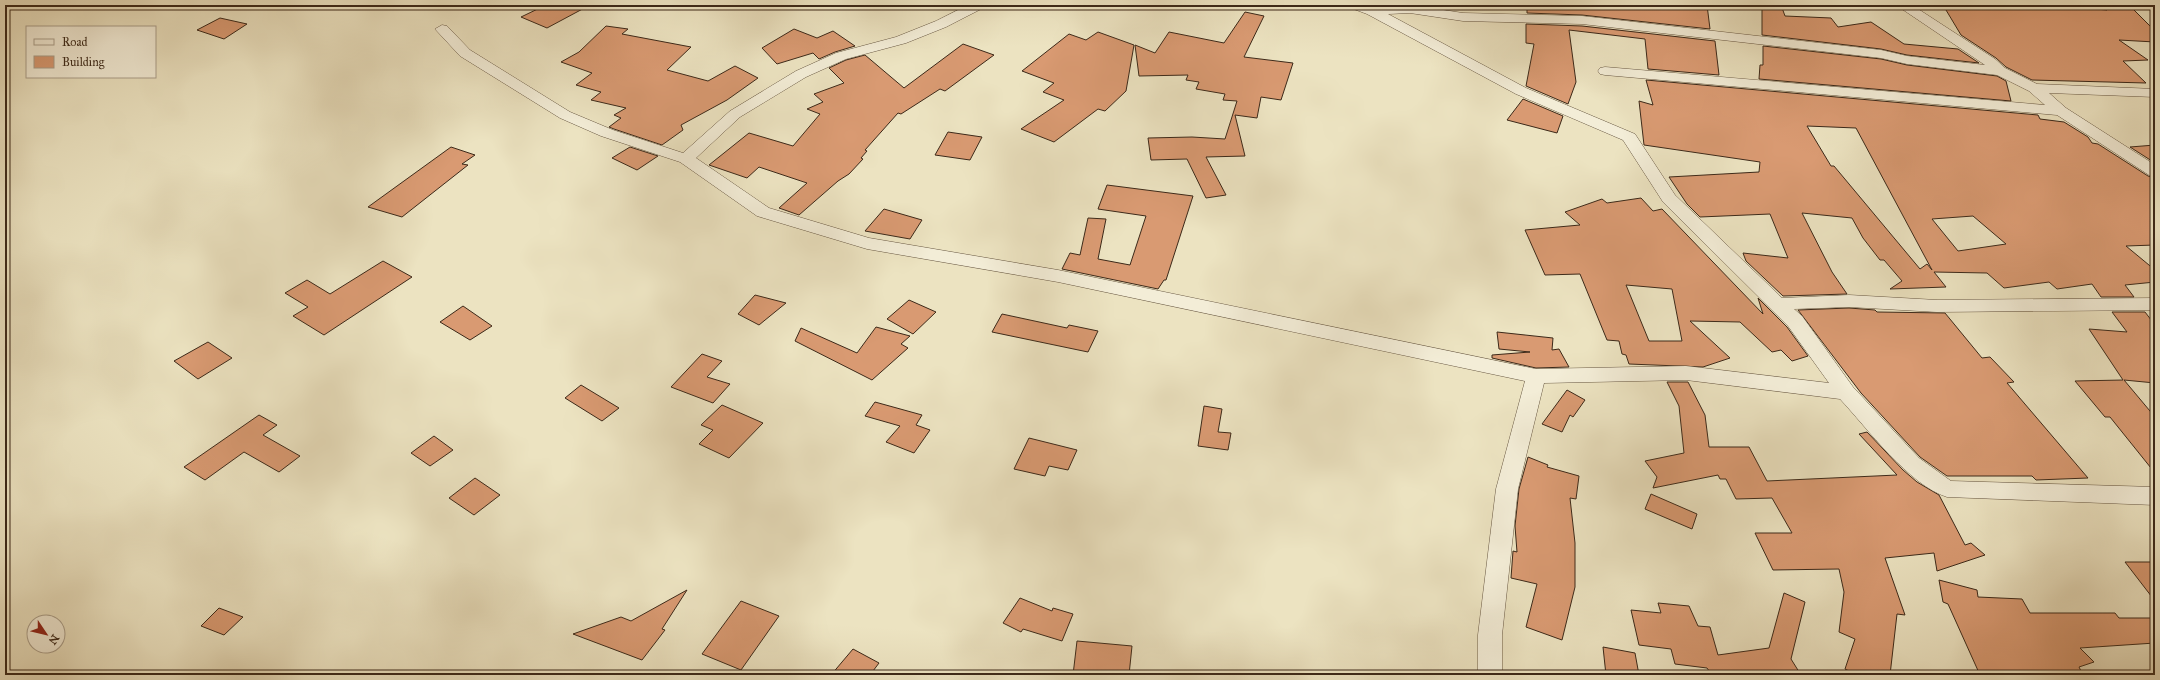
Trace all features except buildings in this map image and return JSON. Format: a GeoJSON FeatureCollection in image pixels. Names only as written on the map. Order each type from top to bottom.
{"type":"FeatureCollection","features":[{"type":"Feature","properties":{"kind":"street"},"geometry":{"type":"LineString","coordinates":[[686,159],[735,114],[801,74],[841,56],[901,40],[941,24],[978,5]]}},
{"type":"Feature","properties":{"kind":"street"},"geometry":{"type":"LineString","coordinates":[[1903,5],[1990,62],[2000,71],[2034,88],[2061,111],[2155,172]]}},
{"type":"Feature","properties":{"kind":"street"},"geometry":{"type":"LineString","coordinates":[[1364,8],[1410,9],[1463,16],[1582,20],[1881,54],[1907,60],[2000,71]]}},
{"type":"Feature","properties":{"kind":"street"},"geometry":{"type":"LineString","coordinates":[[1364,8],[1521,91],[1629,137],[1669,198],[1795,321],[1846,392],[1912,464],[1947,489],[2155,496]]}},
{"type":"Feature","properties":{"kind":"street"},"geometry":{"type":"LineString","coordinates":[[442,29],[465,53],[564,115],[607,133],[686,159],[763,212],[867,243],[1058,276],[1536,376],[1686,373],[1846,392]]}},
{"type":"Feature","properties":{"kind":"street"},"geometry":{"type":"LineString","coordinates":[[1605,71],[2061,111]]}},
{"type":"Feature","properties":{"kind":"street"},"geometry":{"type":"LineString","coordinates":[[2034,88],[2155,93]]}},
{"type":"Feature","properties":{"kind":"street"},"geometry":{"type":"LineString","coordinates":[[1777,304],[1849,301],[1937,306],[2155,304]]}},
{"type":"Feature","properties":{"kind":"street"},"geometry":{"type":"LineString","coordinates":[[1490,675],[1490,635],[1507,489],[1536,376]]}}]}
